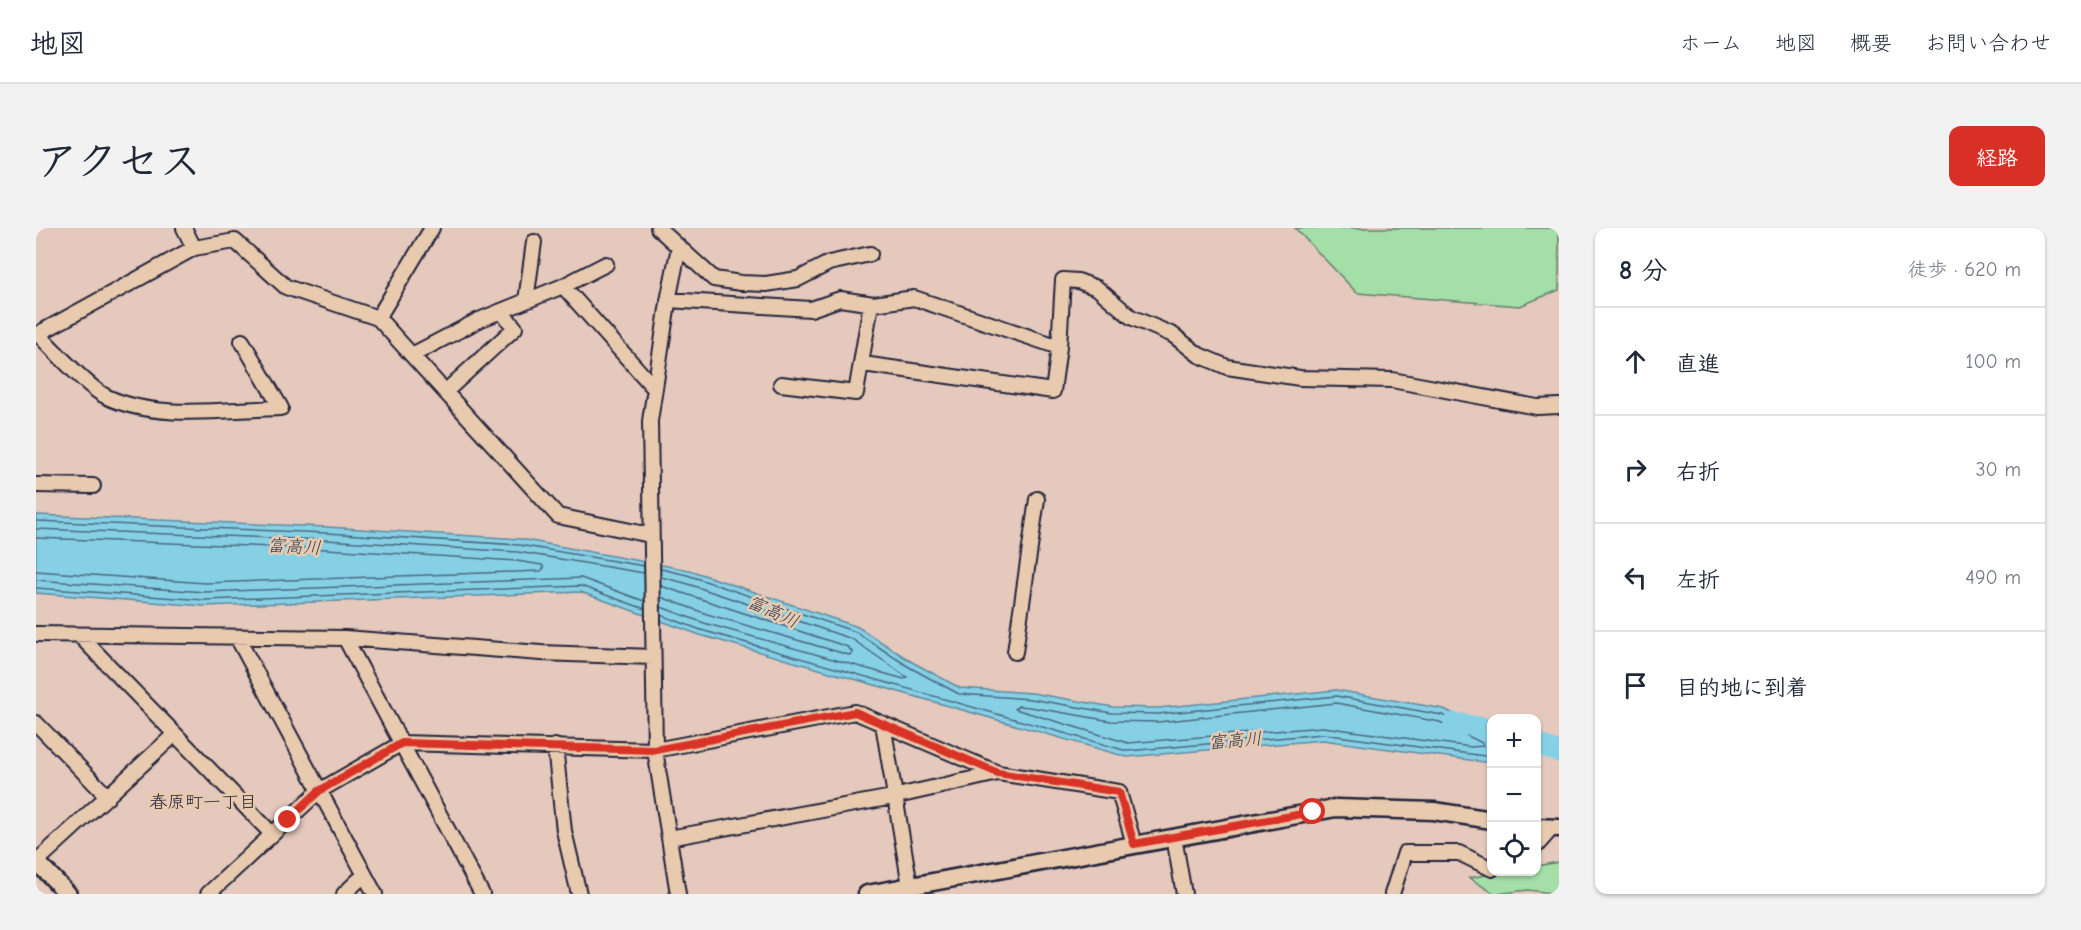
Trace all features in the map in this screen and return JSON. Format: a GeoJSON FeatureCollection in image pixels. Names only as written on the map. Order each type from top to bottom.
{"type":"FeatureCollection","features":[{"type":"Feature","properties":{"kind":"street"},"geometry":{"type":"LineString","coordinates":[[184,228],[194,248]]}},
{"type":"Feature","properties":{"kind":"street"},"geometry":{"type":"LineString","coordinates":[[378,318],[432,228]]}},
{"type":"Feature","properties":{"kind":"street"},"geometry":{"type":"LineString","coordinates":[[658,228],[714,279],[766,284],[798,279],[829,263],[870,254]]}},
{"type":"Feature","properties":{"kind":"street"},"geometry":{"type":"LineString","coordinates":[[242,341],[281,408],[178,411],[143,408],[105,396],[37,335],[194,248],[235,241],[286,287],[378,318],[558,516],[652,541]]}},
{"type":"Feature","properties":{"kind":"street"},"geometry":{"type":"LineString","coordinates":[[526,301],[534,242]]}},
{"type":"Feature","properties":{"kind":"street"},"geometry":{"type":"LineString","coordinates":[[678,894],[655,750],[650,421],[668,300],[679,247]]}},
{"type":"Feature","properties":{"kind":"street"},"geometry":{"type":"LineString","coordinates":[[412,356],[501,311],[563,286],[606,264]]}},
{"type":"Feature","properties":{"kind":"street"},"geometry":{"type":"LineString","coordinates":[[863,364],[1053,392],[1059,346],[1063,280],[1078,281],[1096,288],[1131,317],[1173,335],[1199,355],[1227,367],[1300,378],[1392,380],[1537,406],[1559,406]]}},
{"type":"Feature","properties":{"kind":"street"},"geometry":{"type":"LineString","coordinates":[[563,286],[655,389]]}},
{"type":"Feature","properties":{"kind":"street"},"geometry":{"type":"LineString","coordinates":[[668,300],[811,309],[840,299],[871,303],[914,298],[1059,346]]}},
{"type":"Feature","properties":{"kind":"street"},"geometry":{"type":"LineString","coordinates":[[781,384],[856,393],[863,364],[871,303]]}},
{"type":"Feature","properties":{"kind":"street"},"geometry":{"type":"LineString","coordinates":[[445,392],[516,328],[501,311]]}},
{"type":"Feature","properties":{"kind":"street"},"geometry":{"type":"LineString","coordinates":[[36,485],[93,486]]}},
{"type":"Feature","properties":{"kind":"street"},"geometry":{"type":"LineString","coordinates":[[1015,652],[1037,499]]}},
{"type":"Feature","properties":{"kind":"street"},"geometry":{"type":"LineString","coordinates":[[36,634],[345,638],[541,653],[653,651]]}},
{"type":"Feature","properties":{"kind":"street"},"geometry":{"type":"LineString","coordinates":[[80,636],[272,834]]}},
{"type":"Feature","properties":{"kind":"street"},"geometry":{"type":"LineString","coordinates":[[237,637],[375,894]]}},
{"type":"Feature","properties":{"kind":"street"},"geometry":{"type":"LineString","coordinates":[[345,638],[482,894]]}},
{"type":"Feature","properties":{"kind":"street"},"geometry":{"type":"LineString","coordinates":[[208,894],[319,791],[402,743],[655,750],[855,712],[998,773],[1119,792],[1134,844]]}},
{"type":"Feature","properties":{"kind":"street"},"geometry":{"type":"LineString","coordinates":[[36,723],[108,797]]}},
{"type":"Feature","properties":{"kind":"street"},"geometry":{"type":"LineString","coordinates":[[883,724],[893,797],[910,886]]}},
{"type":"Feature","properties":{"kind":"street"},"geometry":{"type":"LineString","coordinates":[[68,894],[36,862],[174,735]]}},
{"type":"Feature","properties":{"kind":"street"},"geometry":{"type":"LineString","coordinates":[[555,746],[564,831],[579,894]]}},
{"type":"Feature","properties":{"kind":"street"},"geometry":{"type":"LineString","coordinates":[[669,838],[893,797],[998,773]]}},
{"type":"Feature","properties":{"kind":"street"},"geometry":{"type":"LineString","coordinates":[[867,894],[1336,808],[1434,811],[1487,819]]}},
{"type":"Feature","properties":{"kind":"street"},"geometry":{"type":"LineString","coordinates":[[1174,837],[1184,894]]}},
{"type":"Feature","properties":{"kind":"street"},"geometry":{"type":"LineString","coordinates":[[1392,894],[1405,853],[1459,853],[1487,867]]}},
{"type":"Feature","properties":{"kind":"street"},"geometry":{"type":"LineString","coordinates":[[344,894],[364,875]]}},
{"type":"Feature","properties":{"kind":"green space"},"geometry":{"type":"Polygon","coordinates":[[[1295,228],[1559,228],[1559,290],[1520,306],[1357,293],[1295,228]]]}},
{"type":"Feature","properties":{"kind":"green space"},"geometry":{"type":"Polygon","coordinates":[[[1559,862],[1559,894],[1528,890],[1495,894],[1469,878],[1487,875],[1541,876],[1541,865],[1559,862]]]}},
{"type":"Feature","properties":{"kind":"water"},"geometry":{"type":"Polygon","coordinates":[[[36,515],[327,527],[520,539],[689,570],[858,627],[912,662],[960,688],[1032,693],[1113,707],[1158,708],[1336,690],[1444,709],[1487,730],[1487,762],[1323,740],[1127,757],[700,635],[581,592],[204,606],[36,593],[36,515]]]}},
{"type":"Feature","properties":{"kind":"waterway","name":"富高川"},"geometry":{"type":"LineString","coordinates":[[1454,723],[1487,728]]}},
{"type":"Feature","properties":{"kind":"waterway","name":"富高川"},"geometry":{"type":"LineString","coordinates":[[1541,746],[1559,752]]}},
{"type":"Feature","properties":{"kind":"district","name":"春原町一丁目"},"geometry":{"type":"Point","coordinates":[203,802]}},
{"type":"Feature","properties":{"kind":"route"},"geometry":{"type":"LineString","coordinates":[[288,820],[319,791],[402,743],[655,750],[832,714],[855,712],[998,773],[1119,792],[1134,844],[1313,812]]}}]}
